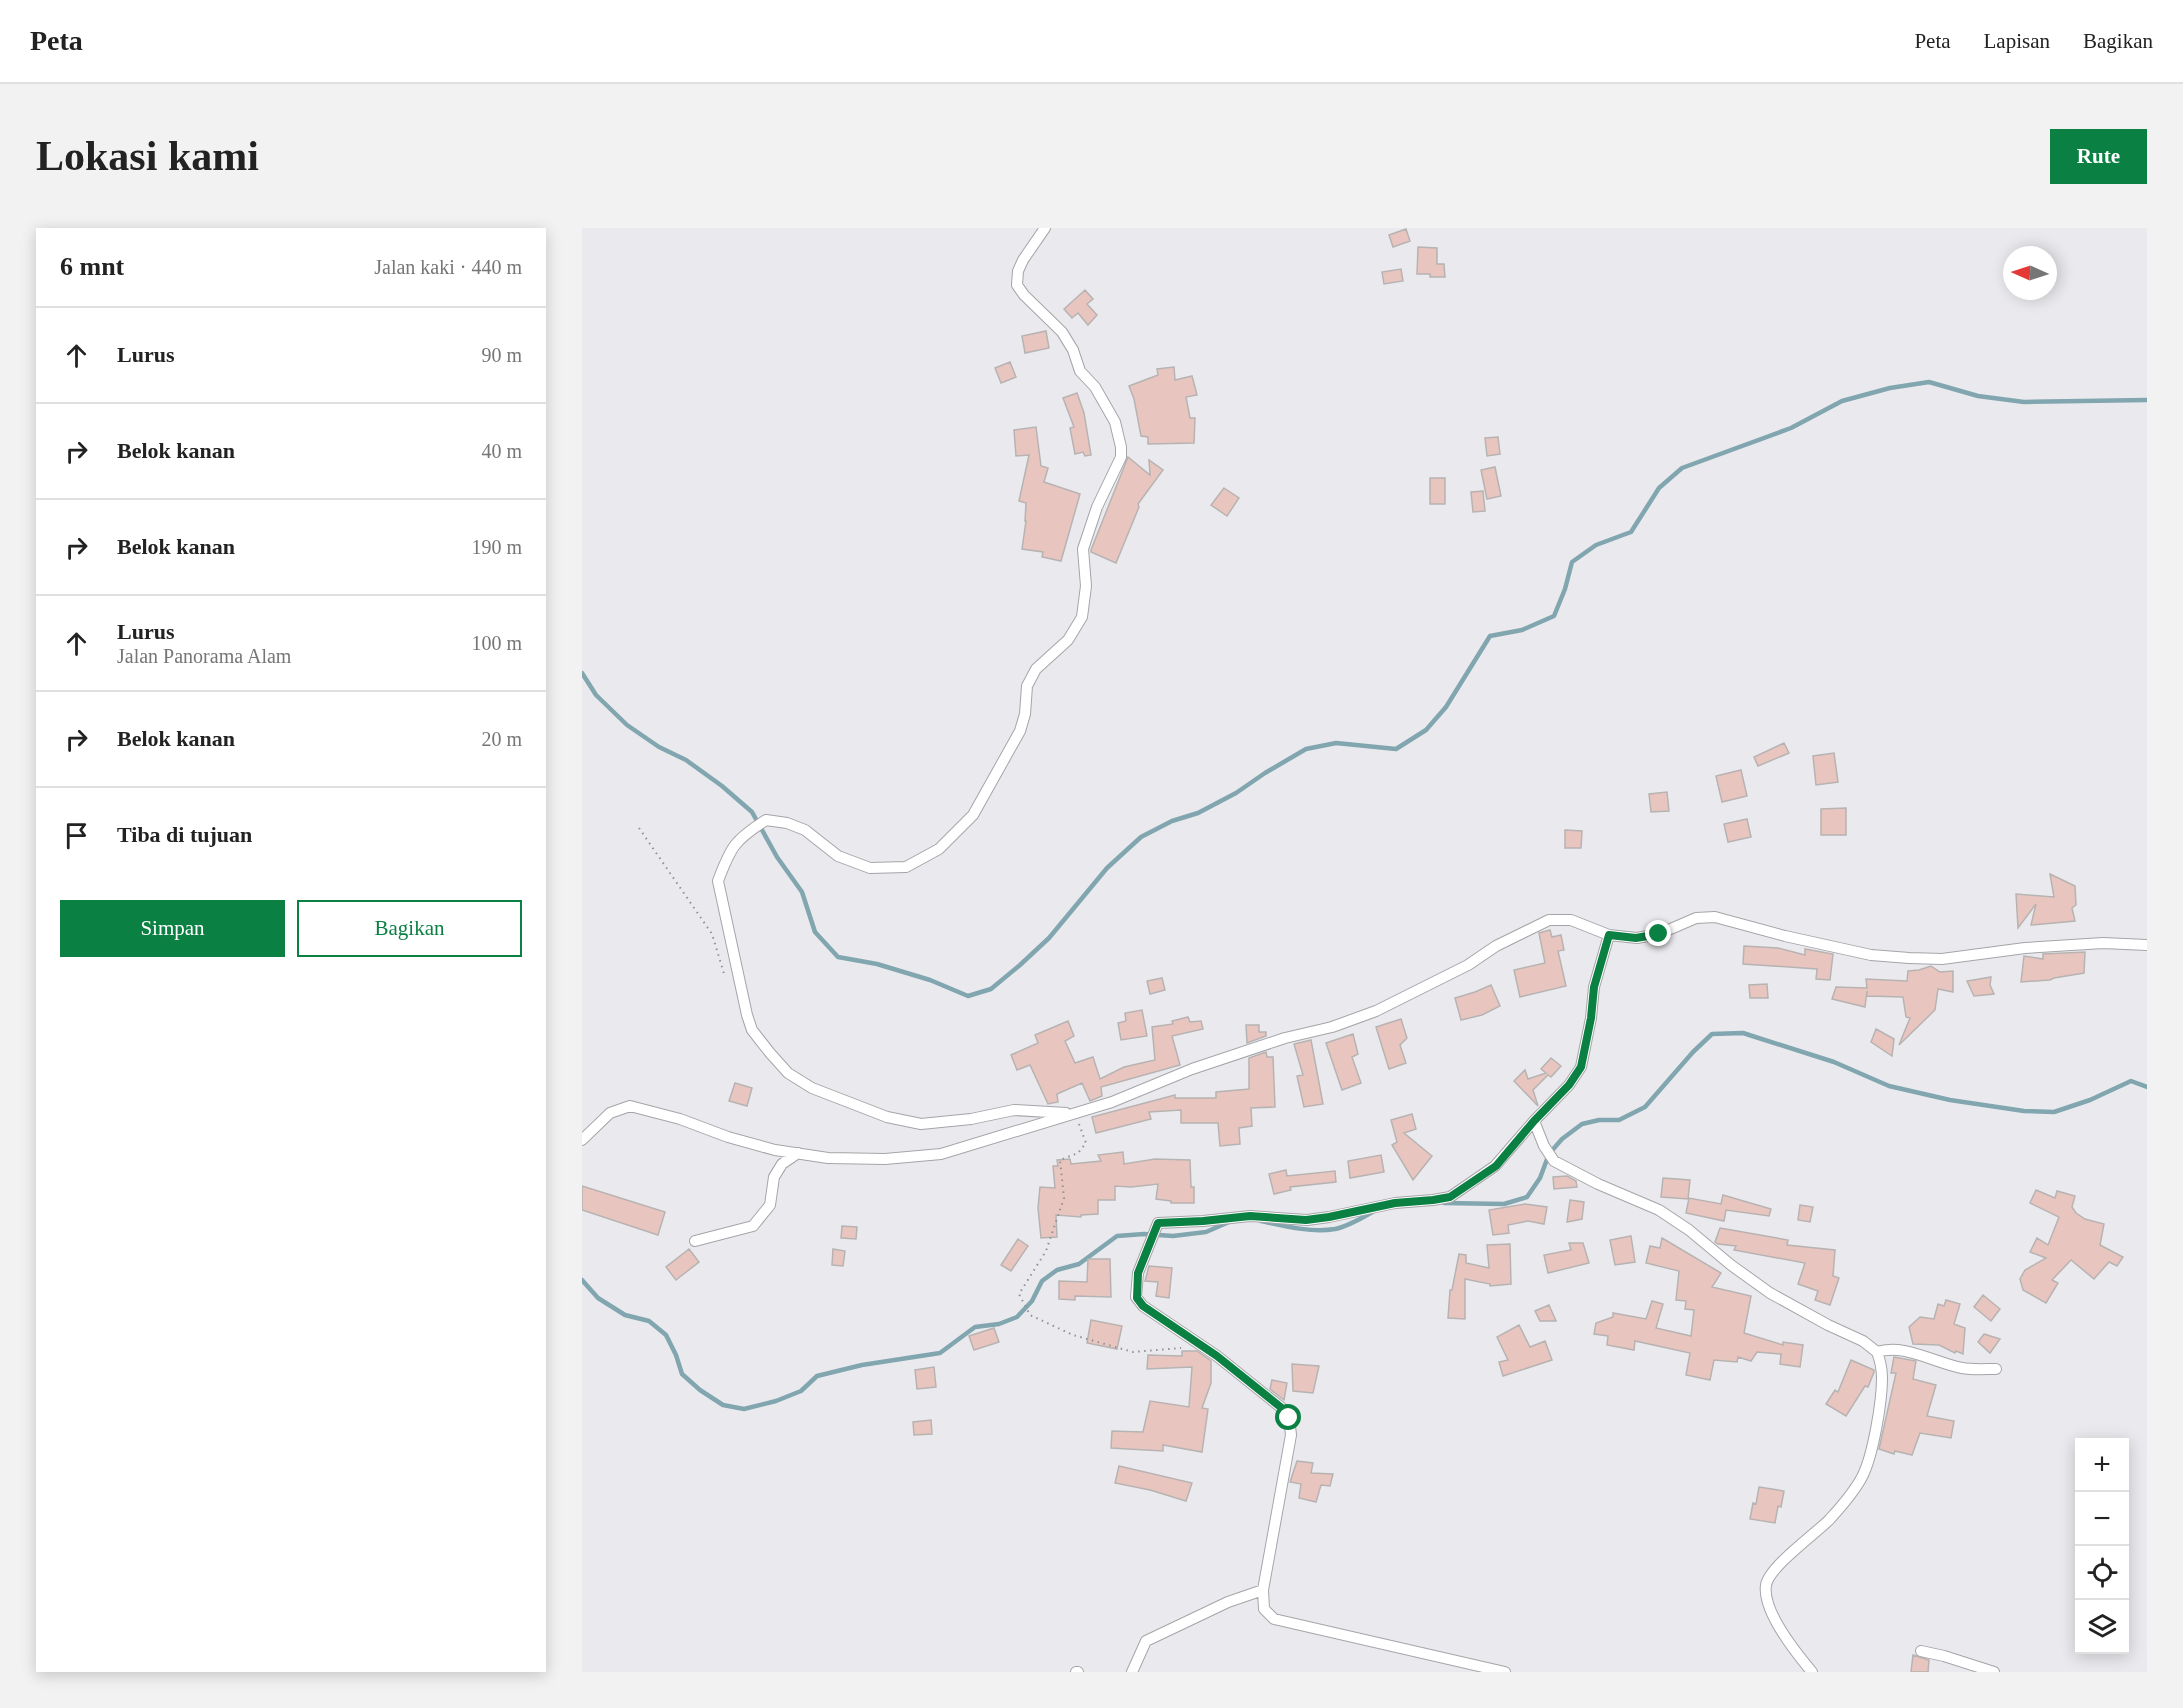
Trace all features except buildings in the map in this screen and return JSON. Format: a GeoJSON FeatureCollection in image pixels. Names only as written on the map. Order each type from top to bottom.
{"type":"FeatureCollection","features":[{"type":"Feature","properties":{"kind":"street"},"geometry":{"type":"LineString","coordinates":[[1045,228],[1023,260],[1018,271],[1017,285],[1024,295],[1062,332],[1073,350],[1080,371],[1095,387],[1114,422],[1121,447],[1121,457],[1097,507],[1083,549],[1086,586],[1082,617],[1068,640],[1036,669],[1027,686],[1025,714],[1020,731],[973,815],[939,849],[906,867],[870,868],[838,856],[805,830],[766,820],[742,835],[725,861],[718,881],[752,1030],[789,1073],[812,1088],[886,1117],[921,1124],[971,1119],[1014,1110],[1076,1113]]}},
{"type":"Feature","properties":{"kind":"street"},"geometry":{"type":"LineString","coordinates":[[582,1140],[610,1113],[630,1106],[680,1119],[728,1137],[775,1150],[828,1158],[885,1160],[941,1154],[1112,1102],[1191,1069],[1285,1038],[1332,1027],[1377,1011],[1468,965],[1496,945],[1549,920],[1571,920],[1609,935],[1636,938],[1659,934],[1696,918],[1715,917],[1870,955],[1909,958],[1942,959],[2025,948],[2103,943],[2147,945]]}},
{"type":"Feature","properties":{"kind":"street"},"geometry":{"type":"LineString","coordinates":[[1505,1672],[1274,1619],[1264,1609],[1263,1590],[1290,1435],[1289,1418],[1283,1409],[1203,1346],[1143,1306],[1137,1298],[1138,1273],[1155,1228],[1163,1221],[1203,1221],[1250,1216],[1306,1220],[1395,1203],[1433,1200],[1450,1197],[1496,1166],[1534,1121],[1569,1085],[1581,1067],[1594,987],[1609,935]]}},
{"type":"Feature","properties":{"kind":"street"},"geometry":{"type":"LineString","coordinates":[[1534,1121],[1544,1146],[1554,1161],[1598,1184],[1659,1210],[1689,1230],[1731,1265],[1770,1293],[1828,1325],[1863,1341],[1877,1352],[1882,1378],[1880,1405],[1863,1475],[1848,1498],[1829,1520],[1774,1568],[1766,1586],[1768,1601],[1778,1625],[1812,1672]]}},
{"type":"Feature","properties":{"kind":"street"},"geometry":{"type":"LineString","coordinates":[[694,1241],[753,1226],[770,1205],[774,1177],[782,1164],[798,1153]]}},
{"type":"Feature","properties":{"kind":"street"},"geometry":{"type":"LineString","coordinates":[[1877,1352],[1884,1349],[1900,1351],[1962,1368],[1996,1370]]}},
{"type":"Feature","properties":{"kind":"street"},"geometry":{"type":"LineString","coordinates":[[1132,1672],[1146,1641],[1228,1602],[1263,1590]]}},
{"type":"Feature","properties":{"kind":"street"},"geometry":{"type":"LineString","coordinates":[[1921,1651],[1994,1672]]}},
{"type":"Feature","properties":{"kind":"path"},"geometry":{"type":"LineString","coordinates":[[639,828],[712,934],[726,980]]}},
{"type":"Feature","properties":{"kind":"path"},"geometry":{"type":"LineString","coordinates":[[1076,1113],[1086,1143],[1078,1153],[1060,1160],[1064,1198],[1046,1251],[1019,1294],[1021,1298],[1030,1314],[1073,1335],[1133,1352],[1203,1346]]}},
{"type":"Feature","properties":{"kind":"waterway"},"geometry":{"type":"LineString","coordinates":[[582,673],[596,695],[627,725],[659,747],[686,760],[722,786],[752,812],[777,857],[802,892],[815,932],[838,957],[877,964],[930,980],[968,996],[991,989],[1020,965],[1049,938],[1107,868],[1141,837],[1172,821],[1198,813],[1236,793],[1306,749],[1336,743],[1396,749],[1426,730],[1446,707],[1490,636],[1522,630],[1554,616],[1565,589],[1572,562],[1596,545],[1631,532],[1659,488],[1682,468],[1791,428],[1842,401],[1890,388],[1929,382],[1978,396],[2024,402],[2147,400]]}},
{"type":"Feature","properties":{"kind":"waterway"},"geometry":{"type":"LineString","coordinates":[[1444,1203],[1504,1204],[1527,1197],[1540,1178],[1549,1154],[1562,1139],[1582,1124],[1599,1120],[1619,1120],[1645,1107],[1693,1052],[1712,1034],[1743,1033],[1834,1062],[1889,1086],[1950,1100],[2024,1111],[2054,1112],[2090,1100],[2131,1081],[2147,1087]]}},
{"type":"Feature","properties":{"kind":"waterway"},"geometry":{"type":"LineString","coordinates":[[1261,1221],[1298,1228],[1326,1230],[1345,1226],[1374,1211]]}},
{"type":"Feature","properties":{"kind":"waterway"},"geometry":{"type":"LineString","coordinates":[[582,1280],[598,1298],[625,1315],[649,1321],[666,1335],[682,1374],[700,1390],[723,1405],[744,1409],[776,1401],[801,1391],[817,1376],[862,1365],[940,1353],[975,1327],[999,1324],[1017,1317],[1032,1301],[1042,1281],[1057,1270],[1079,1264],[1117,1236],[1144,1234],[1173,1236],[1206,1232],[1229,1222]]}},
{"type":"Feature","properties":{"kind":"route"},"geometry":{"type":"LineString","coordinates":[[1289,1418],[1283,1409],[1217,1356],[1143,1306],[1137,1298],[1138,1273],[1158,1223],[1250,1216],[1306,1220],[1395,1203],[1450,1197],[1496,1166],[1534,1121],[1569,1085],[1581,1067],[1587,1043],[1594,987],[1609,935],[1636,938],[1659,934]]}}]}
